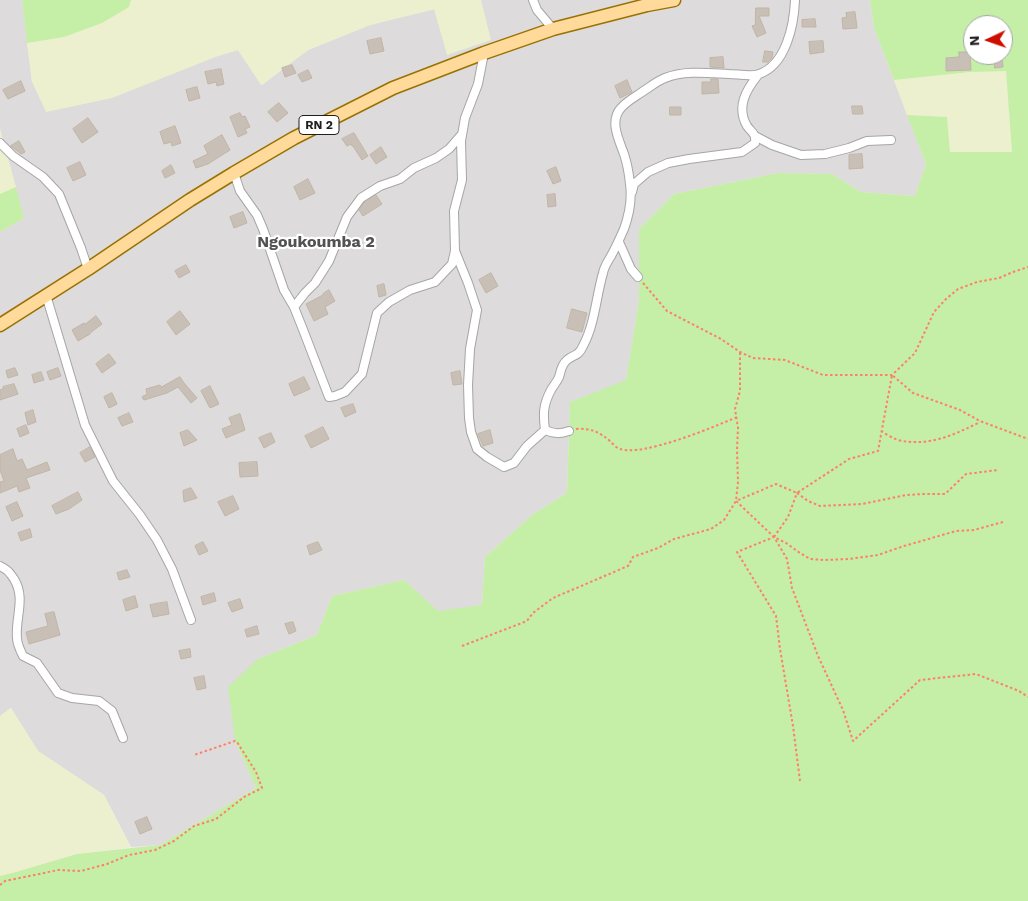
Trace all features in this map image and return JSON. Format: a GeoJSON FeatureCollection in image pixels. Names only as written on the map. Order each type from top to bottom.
{"type":"FeatureCollection","features":[{"type":"Feature","properties":{"kind":"main road","name":"RN 2"},"geometry":{"type":"LineString","coordinates":[[0,325],[234,173],[294,138],[393,88],[553,29],[674,0]]}},
{"type":"Feature","properties":{"kind":"street"},"geometry":{"type":"LineString","coordinates":[[533,0],[537,10],[553,29]]}},
{"type":"Feature","properties":{"kind":"street"},"geometry":{"type":"LineString","coordinates":[[795,0],[791,30],[785,48],[768,70],[758,75],[748,88],[742,103],[742,114],[747,125],[756,136],[772,145],[801,155],[825,154],[868,141],[891,140]]}},
{"type":"Feature","properties":{"kind":"street"},"geometry":{"type":"LineString","coordinates":[[234,173],[240,191],[257,215],[263,229],[284,290],[294,307],[329,397],[345,392],[362,374],[377,313],[389,302],[410,290],[435,282],[452,264],[455,251],[454,211],[462,180],[461,141],[465,118],[478,84],[484,53]]}},
{"type":"Feature","properties":{"kind":"street"},"geometry":{"type":"LineString","coordinates":[[630,202],[628,171],[616,132],[616,120],[620,109],[654,84],[664,78],[677,74],[696,72],[758,75]]}},
{"type":"Feature","properties":{"kind":"street"},"geometry":{"type":"LineString","coordinates":[[294,307],[315,283],[329,260],[347,217],[361,198],[380,186],[400,178],[414,168],[436,158],[449,149],[463,132]]}},
{"type":"Feature","properties":{"kind":"street"},"geometry":{"type":"LineString","coordinates":[[545,430],[543,415],[545,402],[558,378],[562,366],[567,360],[578,355],[583,346],[591,324],[603,270],[619,242],[625,226],[634,184],[648,172],[668,163],[742,152],[755,143],[756,136]]}},
{"type":"Feature","properties":{"kind":"street"},"geometry":{"type":"LineString","coordinates":[[0,143],[12,156],[43,177],[59,194],[88,269]]}},
{"type":"Feature","properties":{"kind":"street"},"geometry":{"type":"LineString","coordinates":[[619,242],[631,269],[638,277]]}},
{"type":"Feature","properties":{"kind":"street"},"geometry":{"type":"LineString","coordinates":[[455,251],[477,310],[470,349],[468,385],[469,418],[477,449],[504,467],[514,463],[527,446],[545,430]]}},
{"type":"Feature","properties":{"kind":"street"},"geometry":{"type":"LineString","coordinates":[[46,295],[84,425],[113,481],[158,540],[172,569],[191,620]]}},
{"type":"Feature","properties":{"kind":"street"},"geometry":{"type":"LineString","coordinates":[[545,430],[554,434],[569,431]]}},
{"type":"Feature","properties":{"kind":"street"},"geometry":{"type":"LineString","coordinates":[[0,566],[7,569],[16,583],[20,598],[17,640],[24,656],[37,663],[58,694],[72,698],[99,701],[112,711],[123,738]]}},
{"type":"Feature","properties":{"kind":"path"},"geometry":{"type":"LineString","coordinates":[[800,781],[776,616],[737,552],[774,537],[788,517],[797,493],[848,459],[878,450],[892,375],[915,353],[934,312],[946,299],[958,289],[977,282],[999,278],[1028,267]]}},
{"type":"Feature","properties":{"kind":"path"},"geometry":{"type":"LineString","coordinates":[[638,277],[667,311],[753,358],[785,360],[822,375],[892,375],[913,392],[960,410],[980,422],[1028,439]]}},
{"type":"Feature","properties":{"kind":"path"},"geometry":{"type":"LineString","coordinates":[[462,646],[527,621],[533,613],[553,598],[628,566],[633,557],[658,548],[674,538],[711,529],[724,520],[736,502],[738,482],[738,428],[735,410],[740,391],[740,352]]}},
{"type":"Feature","properties":{"kind":"path"},"geometry":{"type":"LineString","coordinates":[[569,431],[578,429],[596,431],[619,449],[632,451],[705,431],[737,417]]}},
{"type":"Feature","properties":{"kind":"path"},"geometry":{"type":"LineString","coordinates":[[881,431],[897,440],[935,441],[980,422]]}},
{"type":"Feature","properties":{"kind":"path"},"geometry":{"type":"LineString","coordinates":[[736,502],[776,484],[820,506],[862,504],[906,495],[945,494],[966,474],[998,470]]}},
{"type":"Feature","properties":{"kind":"path"},"geometry":{"type":"LineString","coordinates":[[736,502],[774,537],[810,559],[849,559],[878,555],[948,533],[974,530],[1003,522]]}},
{"type":"Feature","properties":{"kind":"path"},"geometry":{"type":"LineString","coordinates":[[774,537],[787,559],[792,588],[818,656],[843,710],[853,741],[920,680],[976,674],[1019,691],[1028,697]]}},
{"type":"Feature","properties":{"kind":"path"},"geometry":{"type":"LineString","coordinates":[[0,885],[58,870],[81,871],[155,850],[174,842],[194,826],[216,819],[244,797],[262,788],[256,772],[235,741],[194,756]]}},
{"type":"Feature","properties":{"kind":"shaded area"},"geometry":{"type":"Polygon","coordinates":[[[0,0],[22,0],[32,82],[218,56],[238,50],[262,85],[308,50],[370,25],[435,9],[448,55],[481,0],[870,0],[874,28],[926,164],[915,196],[861,192],[832,174],[778,173],[674,194],[639,229],[639,300],[626,381],[570,402],[567,493],[532,515],[485,557],[482,605],[438,612],[404,580],[332,596],[317,635],[258,659],[235,741],[256,788],[160,845],[131,847],[104,795],[38,751],[11,708],[0,716],[0,232],[24,218],[0,129],[0,0]]]}},
{"type":"Feature","properties":{"kind":"green space"},"geometry":{"type":"Polygon","coordinates":[[[22,0],[131,0],[129,7],[102,23],[64,37],[27,43],[22,0]]]}},
{"type":"Feature","properties":{"kind":"green space"},"geometry":{"type":"Polygon","coordinates":[[[131,0],[481,0],[491,40],[447,55],[434,9],[370,25],[308,50],[261,85],[238,50],[218,56],[112,98],[46,112],[32,82],[27,43],[64,37],[129,7],[131,0]]]}},
{"type":"Feature","properties":{"kind":"green space"},"geometry":{"type":"Polygon","coordinates":[[[870,0],[1028,0],[1028,901],[0,901],[0,876],[77,854],[160,845],[256,788],[235,741],[228,687],[258,659],[317,635],[332,596],[404,580],[438,611],[482,605],[485,557],[532,515],[567,493],[570,402],[626,380],[639,300],[639,229],[674,194],[778,173],[832,174],[861,192],[915,196],[926,164],[907,115],[947,117],[950,152],[1012,152],[1006,71],[970,72],[894,80],[874,28],[870,0]]]}},
{"type":"Feature","properties":{"kind":"green space"},"geometry":{"type":"Polygon","coordinates":[[[1006,70],[1012,152],[950,152],[947,117],[907,115],[894,80],[970,72],[1006,70]]]}},
{"type":"Feature","properties":{"kind":"green space"},"geometry":{"type":"Polygon","coordinates":[[[0,129],[16,187],[0,194],[0,129]]]}},
{"type":"Feature","properties":{"kind":"green space"},"geometry":{"type":"Polygon","coordinates":[[[16,187],[24,218],[0,232],[0,194],[16,187]]]}},
{"type":"Feature","properties":{"kind":"green space"},"geometry":{"type":"Polygon","coordinates":[[[11,708],[38,751],[104,795],[131,847],[77,854],[0,876],[0,716],[11,708]]]}},
{"type":"Feature","properties":{"kind":"building"},"geometry":{"type":"Polygon","coordinates":[[[756,8],[769,8],[769,16],[759,16],[766,33],[757,37],[752,26],[755,25],[756,8]]]}},
{"type":"Feature","properties":{"kind":"building"},"geometry":{"type":"Polygon","coordinates":[[[855,12],[857,28],[843,29],[842,18],[847,17],[846,13],[855,12]]]}},
{"type":"Feature","properties":{"kind":"building"},"geometry":{"type":"Polygon","coordinates":[[[815,19],[816,27],[802,27],[802,20],[815,19]]]}},
{"type":"Feature","properties":{"kind":"building"},"geometry":{"type":"Polygon","coordinates":[[[381,38],[384,51],[370,54],[367,41],[381,38]]]}},
{"type":"Feature","properties":{"kind":"building"},"geometry":{"type":"Polygon","coordinates":[[[823,41],[824,52],[810,54],[809,42],[823,41]]]}},
{"type":"Feature","properties":{"kind":"building"},"geometry":{"type":"Polygon","coordinates":[[[765,51],[773,52],[772,58],[768,62],[763,62],[765,51]]]}},
{"type":"Feature","properties":{"kind":"building"},"geometry":{"type":"Polygon","coordinates":[[[959,52],[963,52],[963,65],[971,65],[971,70],[946,71],[946,58],[959,57],[959,52]]]}},
{"type":"Feature","properties":{"kind":"building"},"geometry":{"type":"Polygon","coordinates":[[[723,57],[724,68],[710,67],[710,58],[723,57]]]}},
{"type":"Feature","properties":{"kind":"building"},"geometry":{"type":"Polygon","coordinates":[[[292,65],[296,73],[285,77],[282,68],[292,65]]]}},
{"type":"Feature","properties":{"kind":"building"},"geometry":{"type":"Polygon","coordinates":[[[995,65],[1003,65],[1003,67],[995,68],[995,65]]]}},
{"type":"Feature","properties":{"kind":"building"},"geometry":{"type":"Polygon","coordinates":[[[221,69],[224,84],[217,86],[216,82],[208,84],[205,72],[221,69]]]}},
{"type":"Feature","properties":{"kind":"building"},"geometry":{"type":"Polygon","coordinates":[[[308,70],[312,78],[302,82],[298,75],[308,70]]]}},
{"type":"Feature","properties":{"kind":"building"},"geometry":{"type":"Polygon","coordinates":[[[711,79],[718,79],[719,93],[702,94],[702,82],[711,82],[711,79]]]}},
{"type":"Feature","properties":{"kind":"building"},"geometry":{"type":"Polygon","coordinates":[[[627,80],[632,92],[620,98],[615,86],[627,80]]]}},
{"type":"Feature","properties":{"kind":"building"},"geometry":{"type":"Polygon","coordinates":[[[21,81],[25,91],[8,99],[3,90],[21,81]]]}},
{"type":"Feature","properties":{"kind":"building"},"geometry":{"type":"Polygon","coordinates":[[[197,87],[200,98],[189,101],[186,90],[197,87]]]}},
{"type":"Feature","properties":{"kind":"building"},"geometry":{"type":"Polygon","coordinates":[[[279,103],[288,113],[277,122],[268,112],[279,103]]]}},
{"type":"Feature","properties":{"kind":"building"},"geometry":{"type":"Polygon","coordinates":[[[852,106],[862,106],[863,114],[853,114],[852,106]]]}},
{"type":"Feature","properties":{"kind":"building"},"geometry":{"type":"Polygon","coordinates":[[[670,107],[681,107],[681,115],[670,115],[670,107]]]}},
{"type":"Feature","properties":{"kind":"building"},"geometry":{"type":"Polygon","coordinates":[[[240,113],[242,117],[245,116],[250,127],[245,129],[247,133],[238,137],[230,117],[240,113]]]}},
{"type":"Feature","properties":{"kind":"building"},"geometry":{"type":"Polygon","coordinates":[[[88,118],[98,132],[82,143],[73,129],[88,118]]]}},
{"type":"Feature","properties":{"kind":"building"},"geometry":{"type":"Polygon","coordinates":[[[175,126],[181,143],[172,146],[171,142],[164,144],[160,132],[175,126]]]}},
{"type":"Feature","properties":{"kind":"building"},"geometry":{"type":"Polygon","coordinates":[[[354,133],[368,156],[362,160],[353,146],[351,144],[347,146],[342,139],[354,133]]]}},
{"type":"Feature","properties":{"kind":"building"},"geometry":{"type":"Polygon","coordinates":[[[222,135],[230,150],[208,164],[196,168],[193,161],[208,154],[204,146],[222,135]]]}},
{"type":"Feature","properties":{"kind":"building"},"geometry":{"type":"Polygon","coordinates":[[[19,141],[25,152],[21,154],[11,146],[19,141]]]}},
{"type":"Feature","properties":{"kind":"building"},"geometry":{"type":"Polygon","coordinates":[[[381,147],[387,157],[376,164],[370,155],[381,147]]]}},
{"type":"Feature","properties":{"kind":"building"},"geometry":{"type":"Polygon","coordinates":[[[862,154],[863,168],[849,169],[849,155],[862,154]]]}},
{"type":"Feature","properties":{"kind":"building"},"geometry":{"type":"Polygon","coordinates":[[[80,162],[86,175],[73,181],[67,168],[80,162]]]}},
{"type":"Feature","properties":{"kind":"building"},"geometry":{"type":"Polygon","coordinates":[[[171,165],[175,173],[165,178],[162,171],[171,165]]]}},
{"type":"Feature","properties":{"kind":"building"},"geometry":{"type":"Polygon","coordinates":[[[556,167],[561,181],[553,184],[547,171],[556,167]]]}},
{"type":"Feature","properties":{"kind":"building"},"geometry":{"type":"Polygon","coordinates":[[[308,179],[315,193],[300,200],[294,187],[308,179]]]}},
{"type":"Feature","properties":{"kind":"building"},"geometry":{"type":"Polygon","coordinates":[[[555,194],[556,206],[548,207],[547,195],[555,194]]]}},
{"type":"Feature","properties":{"kind":"building"},"geometry":{"type":"Polygon","coordinates":[[[376,195],[382,204],[363,216],[359,210],[365,202],[376,195]]]}},
{"type":"Feature","properties":{"kind":"building"},"geometry":{"type":"Polygon","coordinates":[[[243,212],[247,223],[234,228],[230,217],[243,212]]]}},
{"type":"Feature","properties":{"kind":"building"},"geometry":{"type":"Polygon","coordinates":[[[186,265],[190,272],[179,278],[175,271],[186,265]]]}},
{"type":"Feature","properties":{"kind":"building"},"geometry":{"type":"Polygon","coordinates":[[[491,273],[498,286],[486,293],[479,280],[491,273]]]}},
{"type":"Feature","properties":{"kind":"building"},"geometry":{"type":"Polygon","coordinates":[[[384,284],[386,295],[379,297],[377,286],[384,284]]]}},
{"type":"Feature","properties":{"kind":"building"},"geometry":{"type":"Polygon","coordinates":[[[329,290],[335,301],[325,307],[328,314],[314,321],[306,304],[329,290]]]}},
{"type":"Feature","properties":{"kind":"building"},"geometry":{"type":"Polygon","coordinates":[[[572,309],[587,313],[582,332],[567,328],[572,309]]]}},
{"type":"Feature","properties":{"kind":"building"},"geometry":{"type":"Polygon","coordinates":[[[180,311],[190,324],[176,335],[167,322],[180,311]]]}},
{"type":"Feature","properties":{"kind":"building"},"geometry":{"type":"Polygon","coordinates":[[[96,316],[102,324],[78,341],[72,330],[96,316]]]}},
{"type":"Feature","properties":{"kind":"building"},"geometry":{"type":"Polygon","coordinates":[[[109,354],[116,363],[102,373],[96,364],[109,354]]]}},
{"type":"Feature","properties":{"kind":"building"},"geometry":{"type":"Polygon","coordinates":[[[15,368],[18,375],[8,378],[6,371],[15,368]]]}},
{"type":"Feature","properties":{"kind":"building"},"geometry":{"type":"Polygon","coordinates":[[[58,368],[61,376],[50,380],[47,372],[58,368]]]}},
{"type":"Feature","properties":{"kind":"building"},"geometry":{"type":"Polygon","coordinates":[[[460,371],[462,384],[453,385],[451,373],[460,371]]]}},
{"type":"Feature","properties":{"kind":"building"},"geometry":{"type":"Polygon","coordinates":[[[41,372],[44,380],[34,383],[32,375],[41,372]]]}},
{"type":"Feature","properties":{"kind":"building"},"geometry":{"type":"Polygon","coordinates":[[[180,377],[197,398],[191,403],[178,387],[167,393],[144,400],[142,397],[147,394],[146,389],[160,385],[161,387],[180,377]]]}},
{"type":"Feature","properties":{"kind":"building"},"geometry":{"type":"Polygon","coordinates":[[[304,377],[310,389],[294,396],[289,384],[304,377]]]}},
{"type":"Feature","properties":{"kind":"building"},"geometry":{"type":"Polygon","coordinates":[[[14,384],[18,394],[0,400],[0,390],[3,387],[14,384]]]}},
{"type":"Feature","properties":{"kind":"building"},"geometry":{"type":"Polygon","coordinates":[[[210,386],[219,404],[210,408],[201,391],[210,386]]]}},
{"type":"Feature","properties":{"kind":"building"},"geometry":{"type":"Polygon","coordinates":[[[112,393],[117,404],[109,408],[104,397],[112,393]]]}},
{"type":"Feature","properties":{"kind":"building"},"geometry":{"type":"Polygon","coordinates":[[[353,404],[356,412],[345,417],[341,408],[353,404]]]}},
{"type":"Feature","properties":{"kind":"building"},"geometry":{"type":"Polygon","coordinates":[[[33,410],[36,422],[28,425],[25,413],[33,410]]]}},
{"type":"Feature","properties":{"kind":"building"},"geometry":{"type":"Polygon","coordinates":[[[129,413],[133,422],[122,426],[118,418],[129,413]]]}},
{"type":"Feature","properties":{"kind":"building"},"geometry":{"type":"Polygon","coordinates":[[[240,414],[245,430],[226,438],[222,429],[232,425],[229,418],[240,414]]]}},
{"type":"Feature","properties":{"kind":"building"},"geometry":{"type":"Polygon","coordinates":[[[26,425],[29,433],[20,437],[17,429],[26,425]]]}},
{"type":"Feature","properties":{"kind":"building"},"geometry":{"type":"Polygon","coordinates":[[[323,427],[329,439],[311,448],[305,436],[323,427]]]}},
{"type":"Feature","properties":{"kind":"building"},"geometry":{"type":"Polygon","coordinates":[[[188,430],[197,440],[184,446],[180,433],[188,430]]]}},
{"type":"Feature","properties":{"kind":"building"},"geometry":{"type":"Polygon","coordinates":[[[490,430],[493,443],[483,446],[478,434],[490,430]]]}},
{"type":"Feature","properties":{"kind":"building"},"geometry":{"type":"Polygon","coordinates":[[[271,433],[275,442],[264,448],[259,438],[271,433]]]}},
{"type":"Feature","properties":{"kind":"building"},"geometry":{"type":"Polygon","coordinates":[[[90,447],[95,457],[85,462],[80,453],[90,447]]]}},
{"type":"Feature","properties":{"kind":"building"},"geometry":{"type":"Polygon","coordinates":[[[13,449],[17,461],[22,459],[27,470],[47,462],[50,470],[26,478],[30,488],[19,492],[17,486],[0,493],[0,482],[4,481],[0,470],[0,455],[13,449]]]}},
{"type":"Feature","properties":{"kind":"building"},"geometry":{"type":"Polygon","coordinates":[[[257,462],[258,476],[240,477],[239,463],[257,462]]]}},
{"type":"Feature","properties":{"kind":"building"},"geometry":{"type":"Polygon","coordinates":[[[191,488],[197,498],[184,502],[183,491],[191,488]]]}},
{"type":"Feature","properties":{"kind":"building"},"geometry":{"type":"Polygon","coordinates":[[[78,492],[82,500],[69,509],[56,514],[52,506],[78,492]]]}},
{"type":"Feature","properties":{"kind":"building"},"geometry":{"type":"Polygon","coordinates":[[[233,496],[239,509],[225,516],[218,502],[233,496]]]}},
{"type":"Feature","properties":{"kind":"building"},"geometry":{"type":"Polygon","coordinates":[[[17,502],[23,516],[12,521],[6,507],[17,502]]]}},
{"type":"Feature","properties":{"kind":"building"},"geometry":{"type":"Polygon","coordinates":[[[30,529],[32,537],[21,541],[18,533],[30,529]]]}},
{"type":"Feature","properties":{"kind":"building"},"geometry":{"type":"Polygon","coordinates":[[[203,542],[208,551],[199,555],[195,546],[203,542]]]}},
{"type":"Feature","properties":{"kind":"building"},"geometry":{"type":"Polygon","coordinates":[[[318,542],[322,550],[310,555],[307,546],[318,542]]]}},
{"type":"Feature","properties":{"kind":"building"},"geometry":{"type":"Polygon","coordinates":[[[127,570],[130,577],[119,580],[117,573],[127,570]]]}},
{"type":"Feature","properties":{"kind":"building"},"geometry":{"type":"Polygon","coordinates":[[[214,593],[216,601],[203,605],[201,597],[214,593]]]}},
{"type":"Feature","properties":{"kind":"building"},"geometry":{"type":"Polygon","coordinates":[[[135,596],[138,607],[126,611],[123,600],[135,596]]]}},
{"type":"Feature","properties":{"kind":"building"},"geometry":{"type":"Polygon","coordinates":[[[240,599],[243,608],[232,612],[228,603],[240,599]]]}},
{"type":"Feature","properties":{"kind":"building"},"geometry":{"type":"Polygon","coordinates":[[[167,602],[169,614],[153,617],[150,605],[167,602]]]}},
{"type":"Feature","properties":{"kind":"building"},"geometry":{"type":"Polygon","coordinates":[[[54,612],[60,635],[29,644],[26,632],[48,626],[45,614],[54,612]]]}},
{"type":"Feature","properties":{"kind":"building"},"geometry":{"type":"Polygon","coordinates":[[[293,622],[296,631],[289,634],[285,624],[293,622]]]}},
{"type":"Feature","properties":{"kind":"building"},"geometry":{"type":"Polygon","coordinates":[[[257,626],[259,634],[247,637],[245,630],[257,626]]]}},
{"type":"Feature","properties":{"kind":"building"},"geometry":{"type":"Polygon","coordinates":[[[190,649],[191,657],[181,659],[179,651],[190,649]]]}},
{"type":"Feature","properties":{"kind":"building"},"geometry":{"type":"Polygon","coordinates":[[[204,676],[206,688],[197,690],[194,678],[204,676]]]}},
{"type":"Feature","properties":{"kind":"building"},"geometry":{"type":"Polygon","coordinates":[[[147,817],[152,829],[140,834],[135,822],[147,817]]]}},
{"type":"Feature","properties":{"kind":"district","name":"Ngoukoumba 2"},"geometry":{"type":"Point","coordinates":[316,242]}}]}
